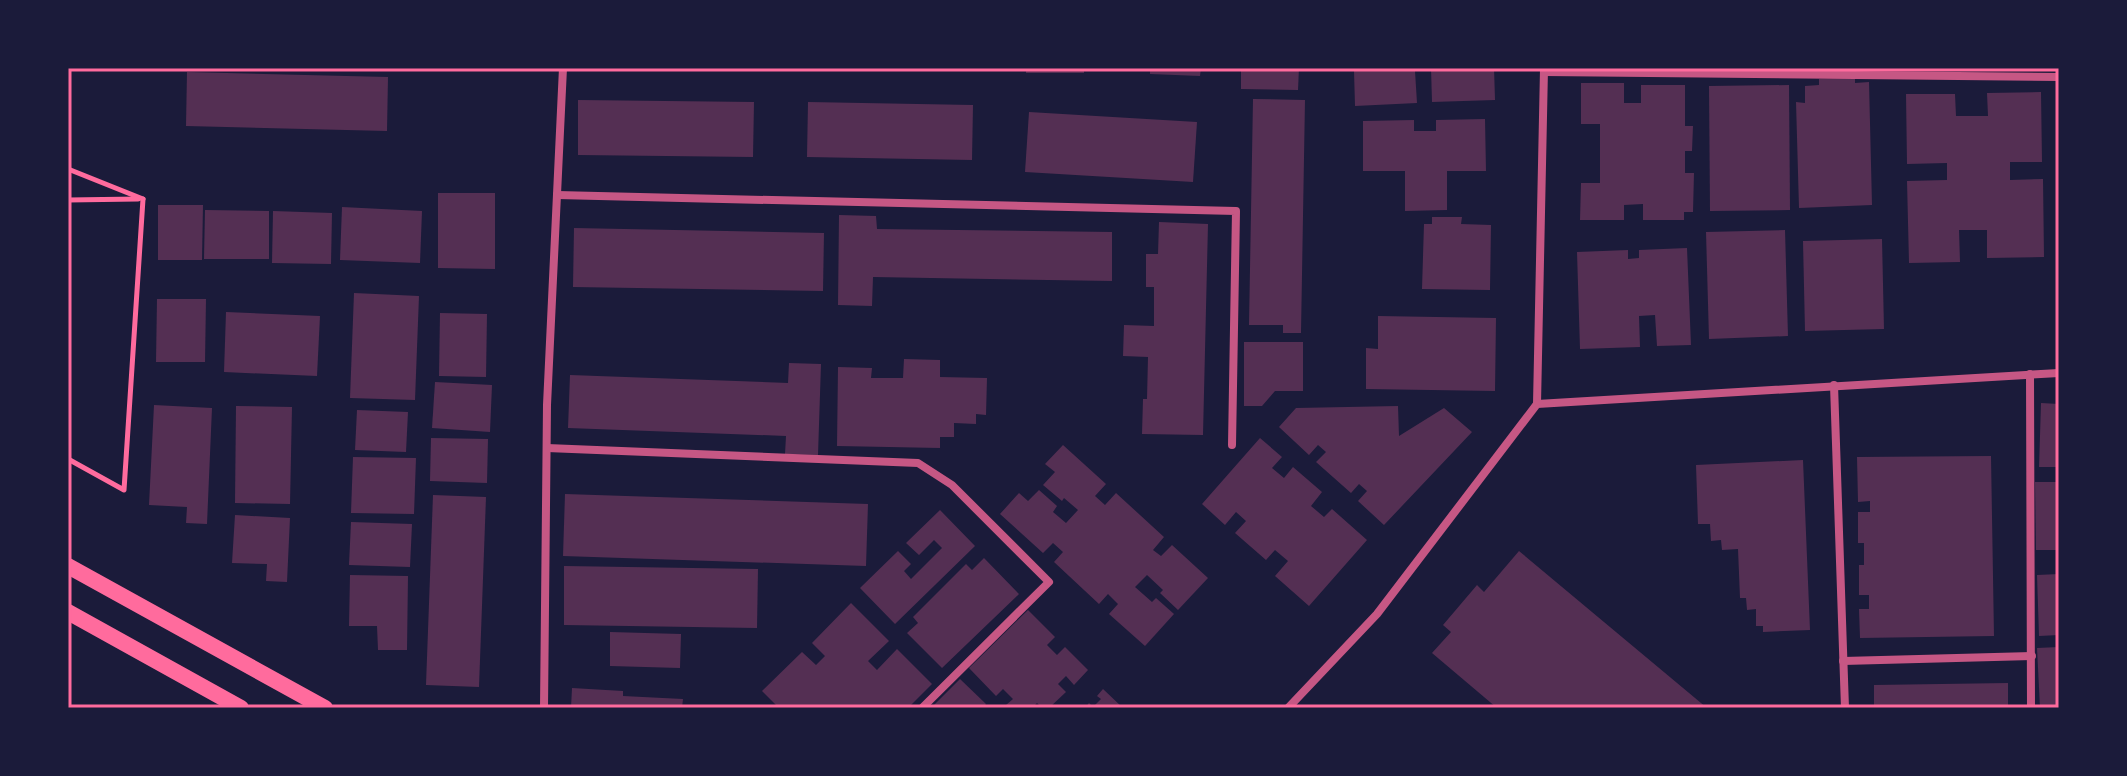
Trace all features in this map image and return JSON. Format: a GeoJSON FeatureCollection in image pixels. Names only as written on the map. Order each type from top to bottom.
{"type":"FeatureCollection","features":[{"type":"Feature","properties":{"kind":"main road"},"geometry":{"type":"LineString","coordinates":[[68,566],[325,708]]}},
{"type":"Feature","properties":{"kind":"main road"},"geometry":{"type":"LineString","coordinates":[[68,612],[241,708]]}},
{"type":"Feature","properties":{"kind":"street"},"geometry":{"type":"LineString","coordinates":[[544,708],[547,448],[563,68]]}},
{"type":"Feature","properties":{"kind":"street"},"geometry":{"type":"LineString","coordinates":[[1288,708],[1377,614],[1537,404],[1544,70],[2059,77]]}},
{"type":"Feature","properties":{"kind":"street"},"geometry":{"type":"LineString","coordinates":[[557,195],[1236,211],[1232,445]]}},
{"type":"Feature","properties":{"kind":"street"},"geometry":{"type":"LineString","coordinates":[[1537,404],[2059,373]]}},
{"type":"Feature","properties":{"kind":"street"},"geometry":{"type":"LineString","coordinates":[[2030,374],[2031,708]]}},
{"type":"Feature","properties":{"kind":"street"},"geometry":{"type":"LineString","coordinates":[[1834,385],[1845,708]]}},
{"type":"Feature","properties":{"kind":"street"},"geometry":{"type":"LineString","coordinates":[[547,448],[918,463],[952,485],[1049,582],[922,708]]}},
{"type":"Feature","properties":{"kind":"street"},"geometry":{"type":"LineString","coordinates":[[1843,661],[2032,656]]}},
{"type":"Feature","properties":{"kind":"path"},"geometry":{"type":"LineString","coordinates":[[68,169],[143,199]]}},
{"type":"Feature","properties":{"kind":"path"},"geometry":{"type":"LineString","coordinates":[[68,200],[143,199]]}},
{"type":"Feature","properties":{"kind":"path"},"geometry":{"type":"LineString","coordinates":[[68,459],[124,490],[143,199]]}},
{"type":"Feature","properties":{"kind":"building"},"geometry":{"type":"Polygon","coordinates":[[[1026,68],[1084,68],[1084,73],[1026,73],[1026,68]]]}},
{"type":"Feature","properties":{"kind":"building"},"geometry":{"type":"Polygon","coordinates":[[[1150,68],[1201,68],[1200,76],[1150,74],[1150,68]]]}},
{"type":"Feature","properties":{"kind":"building"},"geometry":{"type":"Polygon","coordinates":[[[1241,68],[1299,68],[1298,90],[1241,89],[1241,68]]]}},
{"type":"Feature","properties":{"kind":"building"},"geometry":{"type":"Polygon","coordinates":[[[1430,68],[1415,71],[1417,103],[1355,106],[1354,71],[1430,68]]]}},
{"type":"Feature","properties":{"kind":"building"},"geometry":{"type":"Polygon","coordinates":[[[1431,68],[1494,68],[1495,100],[1432,102],[1431,68]]]}},
{"type":"Feature","properties":{"kind":"building"},"geometry":{"type":"Polygon","coordinates":[[[187,72],[388,77],[387,131],[186,126],[187,72]]]}},
{"type":"Feature","properties":{"kind":"building"},"geometry":{"type":"Polygon","coordinates":[[[1855,78],[1855,83],[1869,82],[1872,205],[1799,208],[1796,102],[1805,103],[1805,86],[1819,85],[1819,79],[1855,78]]]}},
{"type":"Feature","properties":{"kind":"building"},"geometry":{"type":"Polygon","coordinates":[[[1581,83],[1624,83],[1624,103],[1641,103],[1641,85],[1685,85],[1685,126],[1693,126],[1692,151],[1685,151],[1685,173],[1694,173],[1693,212],[1684,212],[1684,220],[1643,220],[1643,204],[1624,205],[1624,220],[1580,220],[1581,183],[1600,183],[1600,124],[1581,124],[1581,83]]]}},
{"type":"Feature","properties":{"kind":"building"},"geometry":{"type":"Polygon","coordinates":[[[1789,85],[1790,210],[1710,211],[1709,86],[1789,85]]]}},
{"type":"Feature","properties":{"kind":"building"},"geometry":{"type":"Polygon","coordinates":[[[2041,92],[2042,162],[2010,162],[2010,180],[2043,179],[2044,257],[1987,258],[1987,230],[1959,230],[1960,262],[1909,263],[1907,181],[1947,180],[1947,163],[1907,164],[1906,94],[1955,94],[1956,116],[1988,116],[1987,93],[2041,92]]]}},
{"type":"Feature","properties":{"kind":"building"},"geometry":{"type":"Polygon","coordinates":[[[1253,99],[1305,100],[1301,333],[1283,333],[1283,325],[1249,325],[1253,99]]]}},
{"type":"Feature","properties":{"kind":"building"},"geometry":{"type":"Polygon","coordinates":[[[578,100],[754,102],[753,157],[578,155],[578,100]]]}},
{"type":"Feature","properties":{"kind":"building"},"geometry":{"type":"Polygon","coordinates":[[[808,102],[973,105],[972,160],[807,157],[808,102]]]}},
{"type":"Feature","properties":{"kind":"building"},"geometry":{"type":"Polygon","coordinates":[[[1029,112],[1197,122],[1193,182],[1025,172],[1029,112]]]}},
{"type":"Feature","properties":{"kind":"building"},"geometry":{"type":"Polygon","coordinates":[[[1485,119],[1486,171],[1447,171],[1447,210],[1405,211],[1405,171],[1363,171],[1363,121],[1414,120],[1414,131],[1436,131],[1436,120],[1485,119]]]}},
{"type":"Feature","properties":{"kind":"building"},"geometry":{"type":"Polygon","coordinates":[[[438,193],[495,193],[495,269],[438,268],[438,193]]]}},
{"type":"Feature","properties":{"kind":"building"},"geometry":{"type":"Polygon","coordinates":[[[158,205],[203,205],[202,260],[158,260],[158,205]]]}},
{"type":"Feature","properties":{"kind":"building"},"geometry":{"type":"Polygon","coordinates":[[[342,207],[422,211],[420,263],[340,260],[342,207]]]}},
{"type":"Feature","properties":{"kind":"building"},"geometry":{"type":"Polygon","coordinates":[[[205,210],[269,211],[269,259],[204,259],[205,210]]]}},
{"type":"Feature","properties":{"kind":"building"},"geometry":{"type":"Polygon","coordinates":[[[273,211],[332,213],[331,264],[272,263],[273,211]]]}},
{"type":"Feature","properties":{"kind":"building"},"geometry":{"type":"Polygon","coordinates":[[[839,215],[876,216],[877,229],[1112,232],[1112,281],[873,277],[872,306],[838,305],[839,215]]]}},
{"type":"Feature","properties":{"kind":"building"},"geometry":{"type":"Polygon","coordinates":[[[1432,217],[1462,217],[1461,224],[1491,225],[1490,290],[1422,289],[1424,224],[1432,224],[1432,217]]]}},
{"type":"Feature","properties":{"kind":"building"},"geometry":{"type":"Polygon","coordinates":[[[1159,222],[1208,224],[1203,435],[1142,434],[1148,357],[1123,356],[1124,325],[1154,326],[1154,287],[1146,287],[1146,254],[1158,254],[1159,222]]]}},
{"type":"Feature","properties":{"kind":"building"},"geometry":{"type":"Polygon","coordinates":[[[574,228],[824,233],[823,291],[573,287],[574,228]]]}},
{"type":"Feature","properties":{"kind":"building"},"geometry":{"type":"Polygon","coordinates":[[[1785,230],[1788,336],[1709,339],[1706,232],[1785,230]]]}},
{"type":"Feature","properties":{"kind":"building"},"geometry":{"type":"Polygon","coordinates":[[[1882,239],[1884,329],[1805,331],[1803,241],[1882,239]]]}},
{"type":"Feature","properties":{"kind":"building"},"geometry":{"type":"Polygon","coordinates":[[[1687,248],[1691,345],[1657,346],[1655,315],[1639,316],[1640,347],[1580,349],[1577,252],[1628,250],[1628,259],[1639,258],[1639,250],[1687,248]]]}},
{"type":"Feature","properties":{"kind":"building"},"geometry":{"type":"Polygon","coordinates":[[[354,293],[419,296],[415,400],[350,398],[354,293]]]}},
{"type":"Feature","properties":{"kind":"building"},"geometry":{"type":"Polygon","coordinates":[[[157,299],[206,299],[205,362],[156,362],[157,299]]]}},
{"type":"Feature","properties":{"kind":"building"},"geometry":{"type":"Polygon","coordinates":[[[226,312],[320,316],[317,376],[224,372],[226,312]]]}},
{"type":"Feature","properties":{"kind":"building"},"geometry":{"type":"Polygon","coordinates":[[[440,313],[487,314],[486,377],[439,376],[440,313]]]}},
{"type":"Feature","properties":{"kind":"building"},"geometry":{"type":"Polygon","coordinates":[[[1378,316],[1496,318],[1495,391],[1366,389],[1366,348],[1378,349],[1378,316]]]}},
{"type":"Feature","properties":{"kind":"building"},"geometry":{"type":"Polygon","coordinates":[[[1244,342],[1303,342],[1303,391],[1275,391],[1262,406],[1244,406],[1244,342]]]}},
{"type":"Feature","properties":{"kind":"building"},"geometry":{"type":"Polygon","coordinates":[[[904,359],[940,360],[940,377],[987,378],[986,415],[976,414],[976,424],[954,423],[954,437],[940,437],[940,448],[837,446],[838,367],[872,368],[871,378],[903,378],[904,359]]]}},
{"type":"Feature","properties":{"kind":"building"},"geometry":{"type":"Polygon","coordinates":[[[789,363],[821,364],[818,455],[785,454],[786,436],[568,428],[570,375],[788,383],[789,363]]]}},
{"type":"Feature","properties":{"kind":"building"},"geometry":{"type":"Polygon","coordinates":[[[435,382],[492,385],[490,432],[432,428],[435,382]]]}},
{"type":"Feature","properties":{"kind":"building"},"geometry":{"type":"Polygon","coordinates":[[[2041,403],[2059,404],[2059,467],[2039,467],[2041,403]]]}},
{"type":"Feature","properties":{"kind":"building"},"geometry":{"type":"Polygon","coordinates":[[[154,405],[212,408],[207,524],[186,523],[187,507],[149,505],[154,405]]]}},
{"type":"Feature","properties":{"kind":"building"},"geometry":{"type":"Polygon","coordinates":[[[236,406],[292,407],[290,504],[235,503],[236,406]]]}},
{"type":"Feature","properties":{"kind":"building"},"geometry":{"type":"Polygon","coordinates":[[[1398,406],[1399,436],[1444,408],[1472,432],[1384,525],[1358,501],[1367,491],[1359,484],[1351,493],[1316,462],[1326,452],[1318,445],[1309,455],[1279,427],[1296,408],[1398,406]]]}},
{"type":"Feature","properties":{"kind":"building"},"geometry":{"type":"Polygon","coordinates":[[[357,410],[408,412],[406,452],[355,450],[357,410]]]}},
{"type":"Feature","properties":{"kind":"building"},"geometry":{"type":"Polygon","coordinates":[[[431,438],[488,439],[487,483],[430,481],[431,438]]]}},
{"type":"Feature","properties":{"kind":"building"},"geometry":{"type":"Polygon","coordinates":[[[1260,438],[1282,457],[1272,468],[1284,478],[1293,467],[1322,492],[1311,506],[1324,517],[1332,509],[1367,540],[1309,606],[1275,576],[1288,561],[1275,550],[1266,560],[1235,533],[1246,521],[1236,512],[1225,525],[1202,504],[1260,438]]]}},
{"type":"Feature","properties":{"kind":"building"},"geometry":{"type":"Polygon","coordinates":[[[1063,445],[1106,484],[1095,496],[1105,505],[1116,493],[1164,537],[1153,550],[1161,556],[1172,545],[1208,578],[1178,610],[1147,575],[1135,587],[1152,602],[1156,598],[1174,614],[1145,646],[1109,614],[1118,604],[1108,594],[1099,604],[1054,562],[1063,552],[1053,543],[1043,553],[1000,514],[1019,493],[1028,501],[1039,490],[1057,506],[1053,512],[1066,523],[1078,510],[1043,485],[1055,472],[1045,464],[1063,445]]]}},
{"type":"Feature","properties":{"kind":"building"},"geometry":{"type":"Polygon","coordinates":[[[1991,456],[1994,636],[1860,638],[1859,609],[1869,609],[1869,595],[1859,595],[1859,565],[1864,565],[1864,543],[1858,543],[1858,512],[1870,512],[1870,501],[1858,502],[1857,457],[1991,456]]]}},
{"type":"Feature","properties":{"kind":"building"},"geometry":{"type":"Polygon","coordinates":[[[353,457],[416,458],[414,514],[351,513],[353,457]]]}},
{"type":"Feature","properties":{"kind":"building"},"geometry":{"type":"Polygon","coordinates":[[[1803,460],[1810,630],[1763,632],[1763,626],[1756,626],[1756,609],[1747,610],[1746,598],[1740,598],[1738,549],[1722,550],[1721,540],[1711,541],[1710,524],[1698,524],[1696,465],[1803,460]]]}},
{"type":"Feature","properties":{"kind":"building"},"geometry":{"type":"Polygon","coordinates":[[[2035,482],[2059,482],[2059,550],[2036,550],[2035,482]]]}},
{"type":"Feature","properties":{"kind":"building"},"geometry":{"type":"Polygon","coordinates":[[[565,494],[868,504],[866,566],[563,556],[565,494]]]}},
{"type":"Feature","properties":{"kind":"building"},"geometry":{"type":"Polygon","coordinates":[[[433,495],[486,497],[479,687],[426,685],[433,495]]]}},
{"type":"Feature","properties":{"kind":"building"},"geometry":{"type":"Polygon","coordinates":[[[940,510],[975,546],[895,624],[860,588],[898,551],[911,564],[904,571],[911,579],[942,548],[934,540],[919,555],[906,543],[940,510]]]}},
{"type":"Feature","properties":{"kind":"building"},"geometry":{"type":"Polygon","coordinates":[[[235,515],[290,518],[287,582],[266,581],[267,564],[232,563],[235,515]]]}},
{"type":"Feature","properties":{"kind":"building"},"geometry":{"type":"Polygon","coordinates":[[[351,522],[412,524],[410,567],[349,565],[351,522]]]}},
{"type":"Feature","properties":{"kind":"building"},"geometry":{"type":"Polygon","coordinates":[[[1519,551],[1707,708],[1497,708],[1432,653],[1451,632],[1443,625],[1477,585],[1484,592],[1519,551]]]}},
{"type":"Feature","properties":{"kind":"building"},"geometry":{"type":"Polygon","coordinates":[[[984,558],[1019,594],[942,668],[907,633],[918,623],[913,617],[966,564],[972,570],[984,558]]]}},
{"type":"Feature","properties":{"kind":"building"},"geometry":{"type":"Polygon","coordinates":[[[564,566],[758,569],[757,628],[564,625],[564,566]]]}},
{"type":"Feature","properties":{"kind":"building"},"geometry":{"type":"Polygon","coordinates":[[[2059,574],[2059,635],[2039,636],[2037,575],[2059,574]]]}},
{"type":"Feature","properties":{"kind":"building"},"geometry":{"type":"Polygon","coordinates":[[[350,575],[408,576],[407,650],[378,650],[377,626],[349,626],[350,575]]]}},
{"type":"Feature","properties":{"kind":"building"},"geometry":{"type":"Polygon","coordinates":[[[851,603],[889,641],[868,661],[877,670],[897,649],[932,684],[908,708],[779,708],[762,691],[802,652],[816,665],[825,656],[812,643],[851,603]]]}},
{"type":"Feature","properties":{"kind":"building"},"geometry":{"type":"Polygon","coordinates":[[[1028,610],[1055,637],[1047,645],[1057,655],[1065,647],[1088,670],[1074,685],[1066,676],[1058,684],[1066,692],[1049,708],[1042,708],[1037,703],[1032,708],[1009,708],[1006,705],[1013,699],[1003,689],[996,696],[969,668],[1028,610]]]}},
{"type":"Feature","properties":{"kind":"building"},"geometry":{"type":"Polygon","coordinates":[[[610,632],[681,634],[680,668],[610,666],[610,632]]]}},
{"type":"Feature","properties":{"kind":"building"},"geometry":{"type":"Polygon","coordinates":[[[2059,647],[2059,708],[2040,708],[2037,648],[2059,647]]]}},
{"type":"Feature","properties":{"kind":"building"},"geometry":{"type":"Polygon","coordinates":[[[960,679],[986,704],[983,708],[931,708],[960,679]]]}},
{"type":"Feature","properties":{"kind":"building"},"geometry":{"type":"Polygon","coordinates":[[[2008,683],[2008,708],[1874,708],[1874,685],[2008,683]]]}},
{"type":"Feature","properties":{"kind":"building"},"geometry":{"type":"Polygon","coordinates":[[[572,688],[623,691],[623,696],[683,699],[682,708],[571,708],[572,688]]]}},
{"type":"Feature","properties":{"kind":"building"},"geometry":{"type":"Polygon","coordinates":[[[1103,689],[1123,708],[1085,708],[1089,703],[1093,707],[1101,699],[1097,696],[1103,689]]]}}]}
